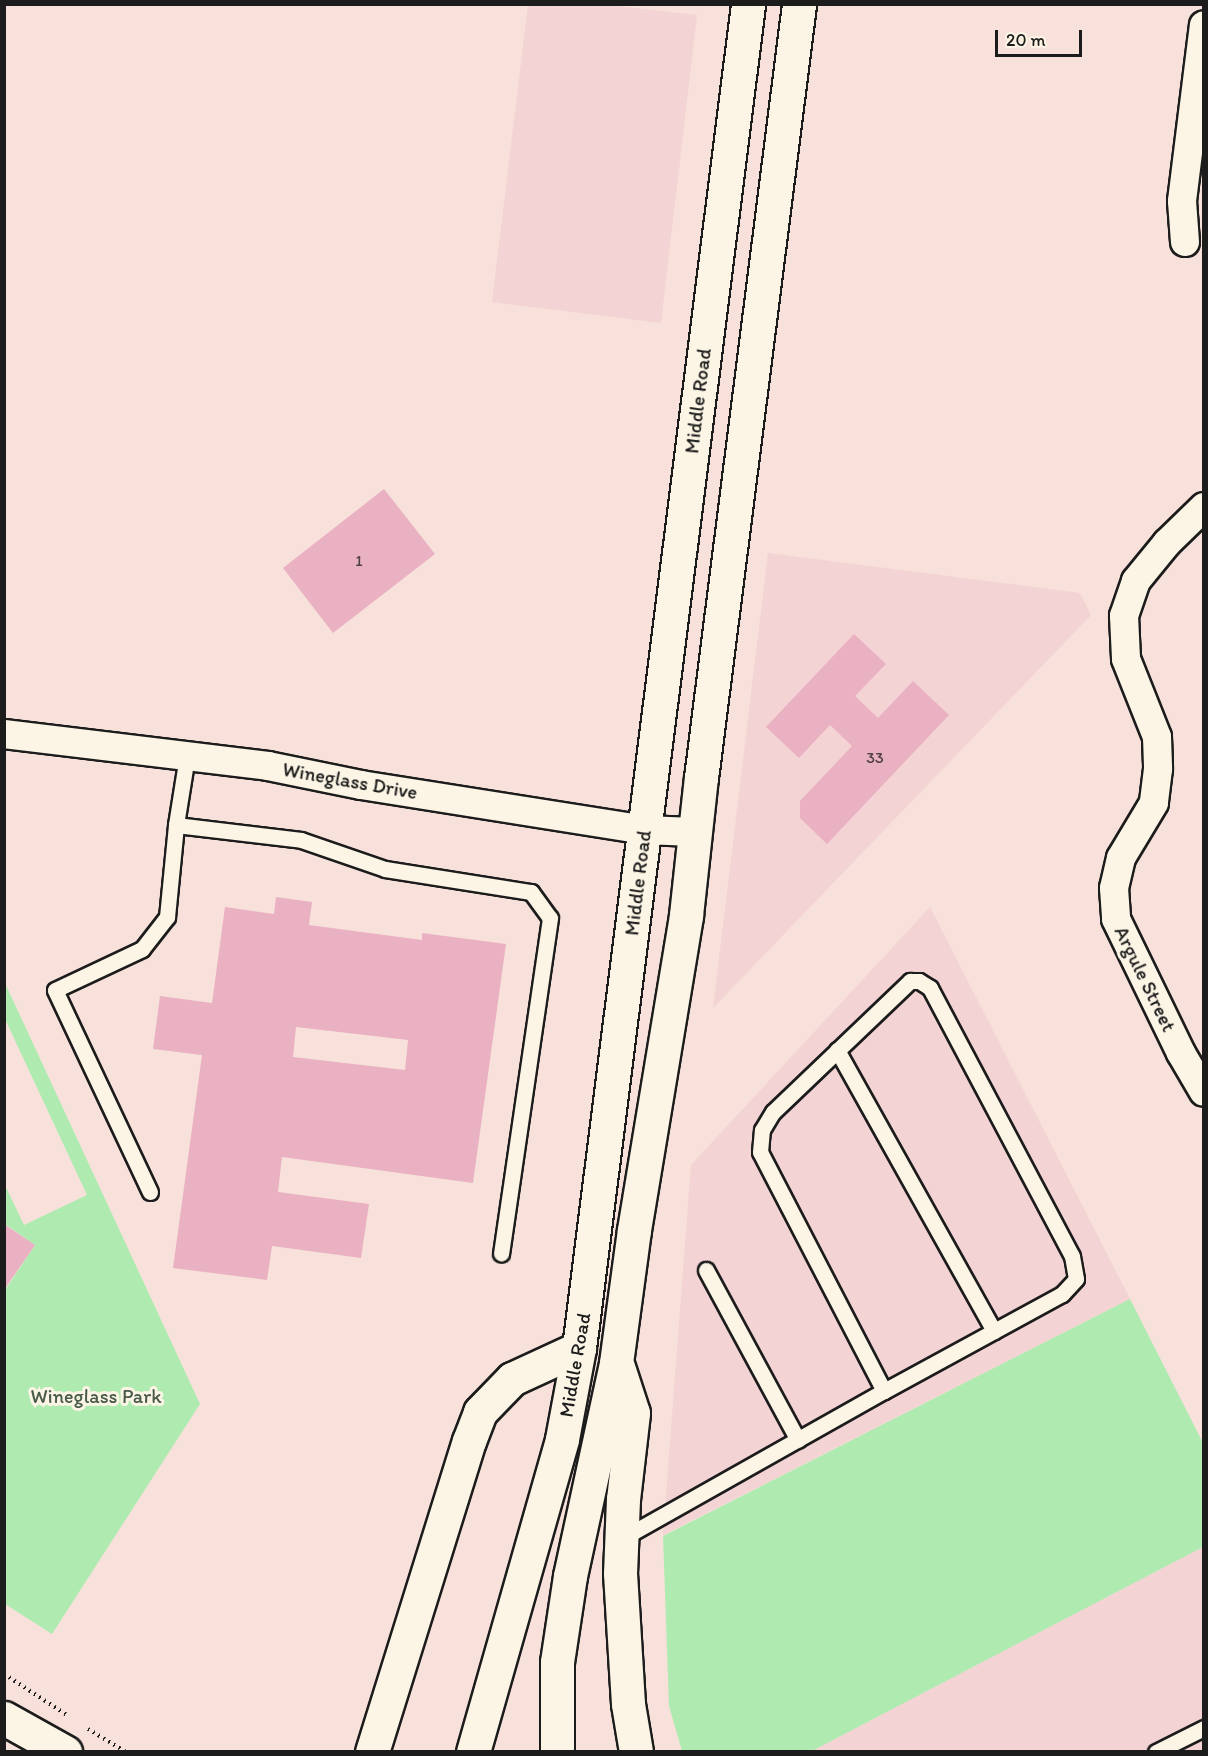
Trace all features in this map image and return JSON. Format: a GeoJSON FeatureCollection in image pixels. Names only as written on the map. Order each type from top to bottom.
{"type":"FeatureCollection","features":[{"type":"Feature","properties":{"kind":"main road","name":"Middle Road"},"geometry":{"type":"LineString","coordinates":[[473,1752],[562,1439],[579,1348],[748,4]]}},
{"type":"Feature","properties":{"kind":"main road","name":"Middle Road"},"geometry":{"type":"LineString","coordinates":[[557,1752],[557,1662],[570,1576],[616,1363],[634,1230],[675,992],[799,4]]}},
{"type":"Feature","properties":{"kind":"main road"},"geometry":{"type":"LineString","coordinates":[[372,1752],[468,1441],[480,1412],[512,1379],[579,1348]]}},
{"type":"Feature","properties":{"kind":"main road"},"geometry":{"type":"LineString","coordinates":[[616,1363],[633,1413],[621,1539],[622,1642],[628,1704],[636,1752]]}},
{"type":"Feature","properties":{"kind":"main road"},"geometry":{"type":"LineString","coordinates":[[4,1718],[73,1738]]}},
{"type":"Feature","properties":{"kind":"street"},"geometry":{"type":"LineString","coordinates":[[1185,242],[1182,201],[1203,26]]}},
{"type":"Feature","properties":{"kind":"street","name":"Argule Street"},"geometry":{"type":"LineString","coordinates":[[1203,507],[1167,543],[1136,581],[1124,616],[1126,659],[1157,737],[1158,770],[1154,803],[1121,858],[1114,888],[1116,919],[1181,1053],[1203,1092]]}},
{"type":"Feature","properties":{"kind":"street","name":"Wineglass Drive"},"geometry":{"type":"LineString","coordinates":[[4,735],[268,766],[360,785],[644,830],[694,832]]}},
{"type":"Feature","properties":{"kind":"lane"},"geometry":{"type":"LineString","coordinates":[[150,1192],[54,990],[142,949],[167,917],[176,825],[187,756]]}},
{"type":"Feature","properties":{"kind":"lane"},"geometry":{"type":"LineString","coordinates":[[176,825],[301,840],[385,869],[531,892],[550,918],[501,1253]]}},
{"type":"Feature","properties":{"kind":"lane"},"geometry":{"type":"LineString","coordinates":[[621,1539],[1062,1294],[1076,1279],[1072,1256],[930,987],[919,981],[910,981],[773,1112],[762,1130],[760,1152],[884,1391]]}},
{"type":"Feature","properties":{"kind":"lane"},"geometry":{"type":"LineString","coordinates":[[837,1050],[994,1331]]}},
{"type":"Feature","properties":{"kind":"lane"},"geometry":{"type":"LineString","coordinates":[[706,1270],[798,1440]]}},
{"type":"Feature","properties":{"kind":"lane"},"geometry":{"type":"LineString","coordinates":[[1156,1752],[1203,1728]]}},
{"type":"Feature","properties":{"kind":"path"},"geometry":{"type":"LineString","coordinates":[[4,1674],[72,1718]]}},
{"type":"Feature","properties":{"kind":"path"},"geometry":{"type":"LineString","coordinates":[[73,1738],[126,1752]]}},
{"type":"Feature","properties":{"kind":"shaded area"},"geometry":{"type":"Polygon","coordinates":[[[528,5],[609,5],[697,15],[661,323],[492,302],[528,5]]]}},
{"type":"Feature","properties":{"kind":"shaded area"},"geometry":{"type":"Polygon","coordinates":[[[768,553],[1080,593],[1091,615],[713,1008],[768,553]]]}},
{"type":"Feature","properties":{"kind":"shaded area"},"geometry":{"type":"Polygon","coordinates":[[[930,907],[1130,1299],[663,1535],[691,1165],[930,907]]]}},
{"type":"Feature","properties":{"kind":"shaded area"},"geometry":{"type":"Polygon","coordinates":[[[1203,1547],[1203,1751],[812,1751],[1203,1547]]]}},
{"type":"Feature","properties":{"kind":"green space","name":"Wineglass Park"},"geometry":{"type":"Polygon","coordinates":[[[5,983],[200,1404],[52,1634],[5,1604],[5,1290],[35,1245],[5,1224],[4,1183],[24,1225],[87,1195],[5,1019],[5,983]]]}},
{"type":"Feature","properties":{"kind":"green space"},"geometry":{"type":"Polygon","coordinates":[[[1130,1299],[1203,1443],[1203,1547],[812,1751],[682,1751],[669,1706],[663,1536],[1130,1299]]]}},
{"type":"Feature","properties":{"kind":"building"},"geometry":{"type":"Polygon","coordinates":[[[384,489],[435,554],[333,633],[283,568],[384,489]]]}},
{"type":"Feature","properties":{"kind":"building"},"geometry":{"type":"Polygon","coordinates":[[[854,634],[886,664],[855,696],[878,718],[913,681],[949,715],[827,844],[800,818],[800,801],[852,746],[830,725],[799,758],[766,727],[854,634]]]}},
{"type":"Feature","properties":{"kind":"building"},"geometry":{"type":"Polygon","coordinates":[[[276,897],[312,902],[309,925],[422,940],[422,933],[506,944],[473,1183],[282,1157],[278,1192],[369,1204],[361,1258],[272,1246],[267,1280],[173,1268],[202,1055],[153,1049],[160,996],[212,1003],[225,907],[274,914],[276,897]],[[296,1027],[293,1057],[405,1070],[408,1040],[296,1027]]]}},
{"type":"Feature","properties":{"kind":"building"},"geometry":{"type":"Polygon","coordinates":[[[4,1224],[35,1245],[4,1290],[4,1224]]]}}]}
